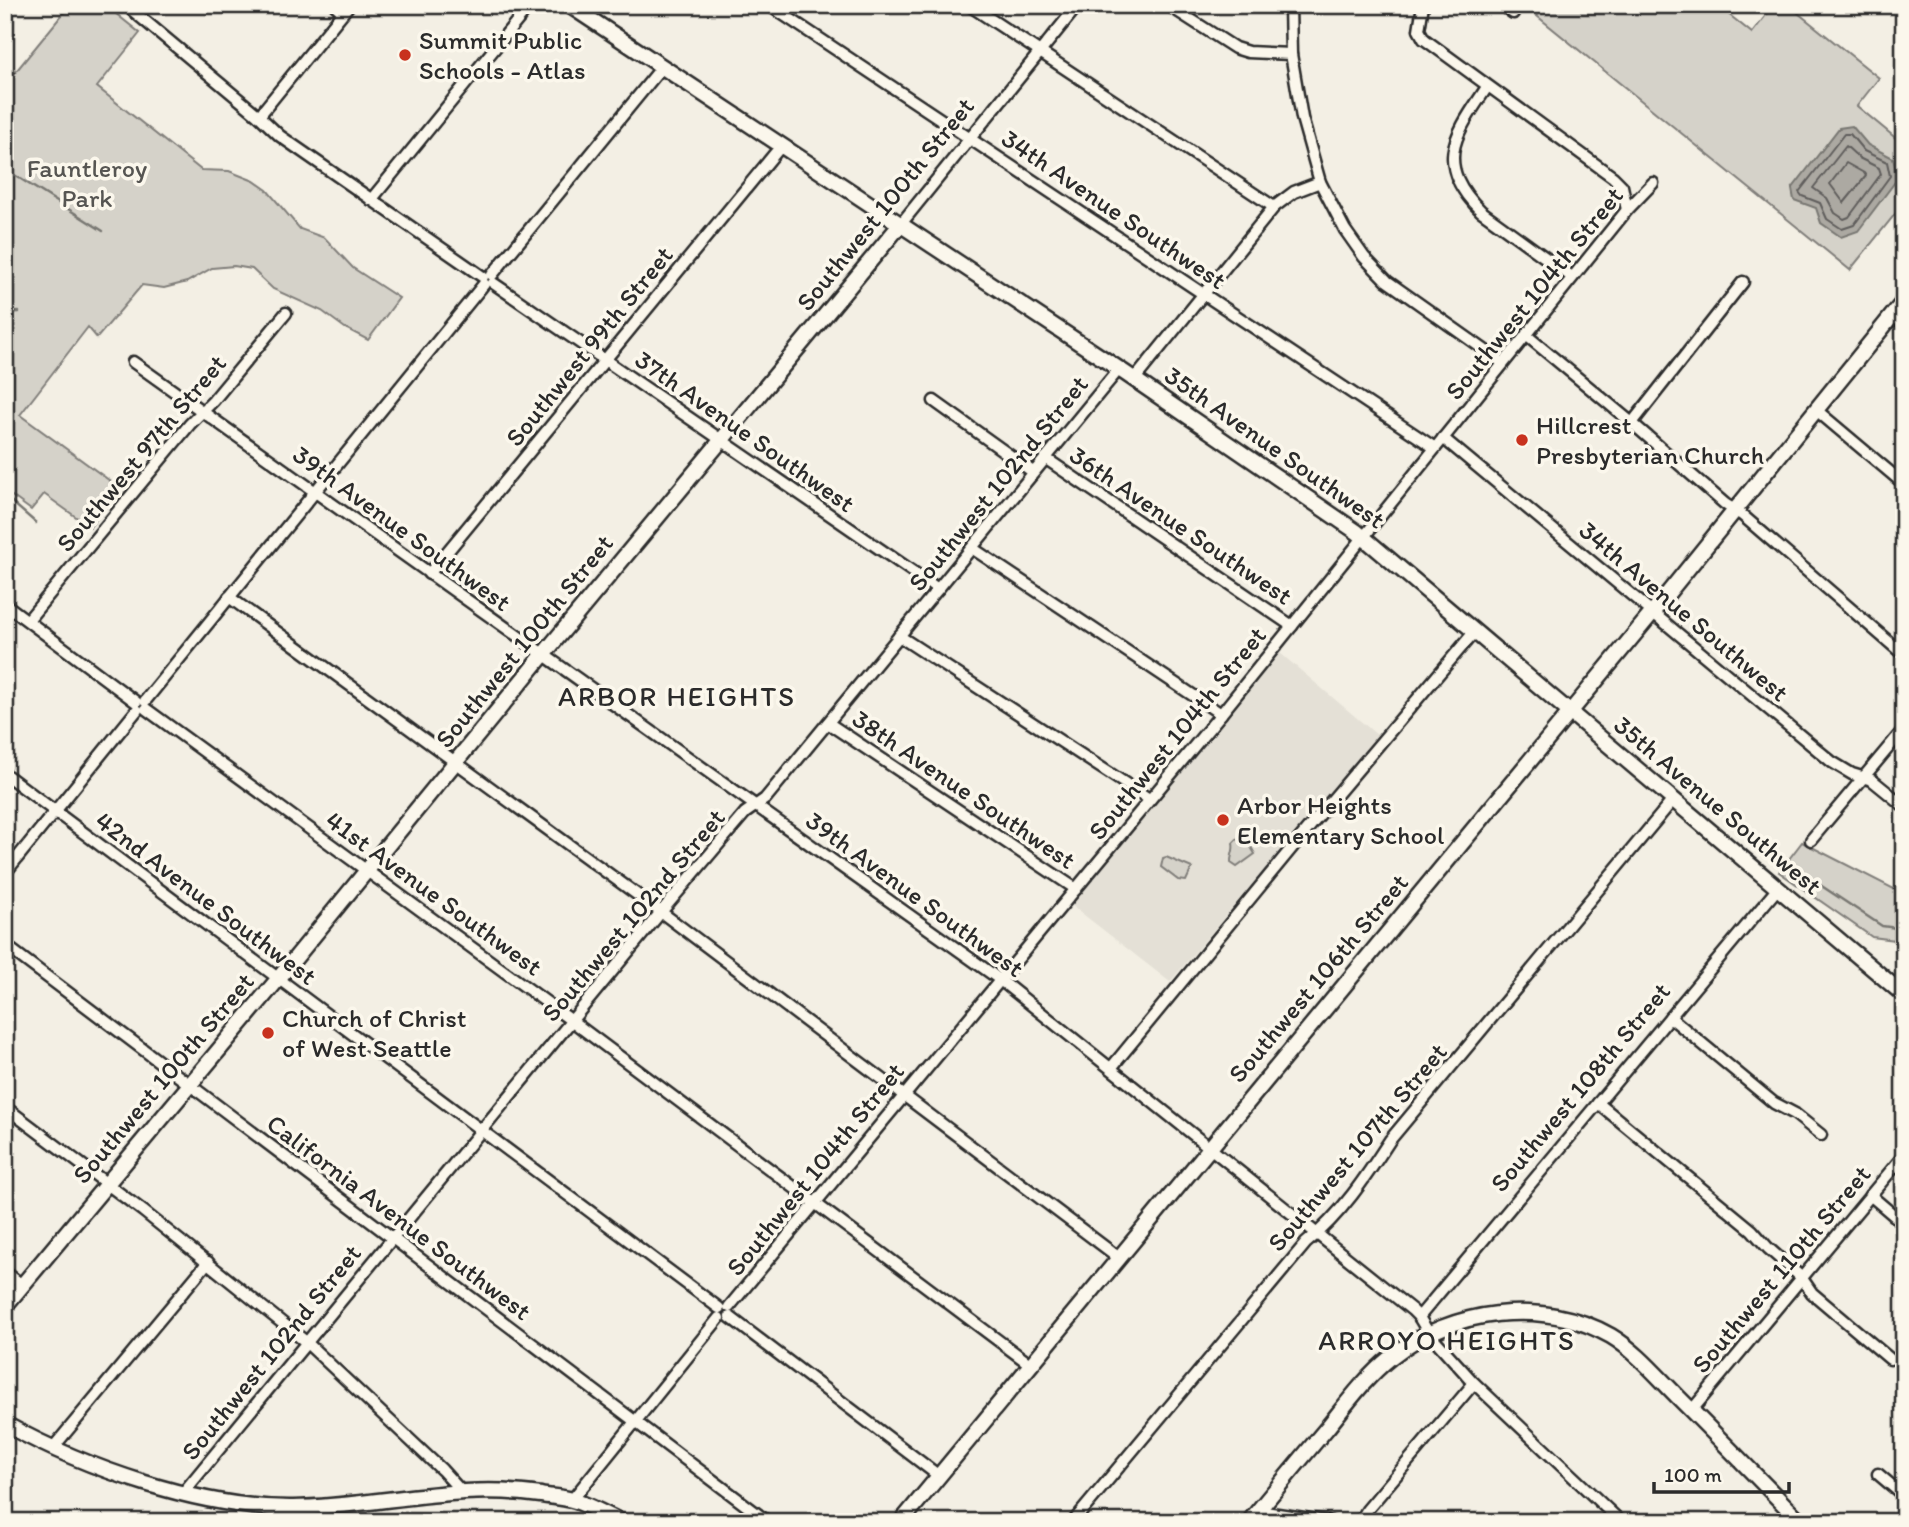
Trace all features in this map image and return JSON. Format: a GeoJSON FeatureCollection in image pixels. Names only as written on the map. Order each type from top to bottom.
{"type":"FeatureCollection","features":[{"type":"Feature","properties":{"kind":"street","name":"37th Avenue Southwest"},"geometry":{"type":"LineString","coordinates":[[126,5],[260,116],[280,136],[938,589]]}},
{"type":"Feature","properties":{"kind":"street"},"geometry":{"type":"LineString","coordinates":[[371,200],[530,5]]}},
{"type":"Feature","properties":{"kind":"street","name":"35th Avenue Southwest"},"geometry":{"type":"LineString","coordinates":[[569,5],[1119,369],[1363,537],[1904,995]]}},
{"type":"Feature","properties":{"kind":"street","name":"34th Avenue Southwest"},"geometry":{"type":"LineString","coordinates":[[769,5],[1435,448]]}},
{"type":"Feature","properties":{"kind":"street"},"geometry":{"type":"LineString","coordinates":[[969,5],[1274,207]]}},
{"type":"Feature","properties":{"kind":"street","name":"Southwest 100th Street"},"geometry":{"type":"LineString","coordinates":[[5,1306],[368,871],[1078,5]]}},
{"type":"Feature","properties":{"kind":"street"},"geometry":{"type":"LineString","coordinates":[[1168,5],[1235,48],[1248,52],[1292,54]]}},
{"type":"Feature","properties":{"kind":"street"},"geometry":{"type":"LineString","coordinates":[[1290,5],[1292,54],[1302,118],[1320,182],[1345,230],[1364,257],[1387,281],[1503,363]]}},
{"type":"Feature","properties":{"kind":"street"},"geometry":{"type":"LineString","coordinates":[[1423,5],[1419,30],[1431,45],[1613,177],[1622,187],[1627,209]]}},
{"type":"Feature","properties":{"kind":"street"},"geometry":{"type":"LineString","coordinates":[[1503,5],[1513,13]]}},
{"type":"Feature","properties":{"kind":"street"},"geometry":{"type":"LineString","coordinates":[[260,116],[342,8]]}},
{"type":"Feature","properties":{"kind":"street"},"geometry":{"type":"LineString","coordinates":[[5,873],[662,67]]}},
{"type":"Feature","properties":{"kind":"street"},"geometry":{"type":"LineString","coordinates":[[1487,87],[1454,142],[1454,166],[1460,183],[1472,201],[1572,277]]}},
{"type":"Feature","properties":{"kind":"street","name":"Southwest 99th Street"},"geometry":{"type":"LineString","coordinates":[[429,573],[780,146]]}},
{"type":"Feature","properties":{"kind":"street"},"geometry":{"type":"LineString","coordinates":[[1134,380],[1274,207],[1294,191],[1320,182]]}},
{"type":"Feature","properties":{"kind":"street","name":"Southwest 104th Street"},"geometry":{"type":"LineString","coordinates":[[572,1500],[904,1094],[1221,714],[1627,209],[1653,183]]}},
{"type":"Feature","properties":{"kind":"street"},"geometry":{"type":"LineString","coordinates":[[1632,423],[1743,282]]}},
{"type":"Feature","properties":{"kind":"street","name":"Southwest 106th Street"},"geometry":{"type":"LineString","coordinates":[[901,1522],[1652,613],[1815,409],[1898,320],[1904,301]]}},
{"type":"Feature","properties":{"kind":"street","name":"Southwest 97th Street"},"geometry":{"type":"LineString","coordinates":[[28,620],[286,313]]}},
{"type":"Feature","properties":{"kind":"street"},"geometry":{"type":"LineString","coordinates":[[1525,335],[1904,655]]}},
{"type":"Feature","properties":{"kind":"street","name":"39th Avenue Southwest"},"geometry":{"type":"LineString","coordinates":[[133,362],[999,979],[1210,1146],[1419,1317],[1474,1382],[1621,1522]]}},
{"type":"Feature","properties":{"kind":"street","name":"Southwest 102nd Street"},"geometry":{"type":"LineString","coordinates":[[183,1493],[662,912],[745,813],[765,799],[1119,369]]}},
{"type":"Feature","properties":{"kind":"street","name":"36th Avenue Southwest"},"geometry":{"type":"LineString","coordinates":[[934,401],[1033,472]]}},
{"type":"Feature","properties":{"kind":"street"},"geometry":{"type":"LineString","coordinates":[[1815,409],[1904,484]]}},
{"type":"Feature","properties":{"kind":"street","name":"34th Avenue Southwest"},"geometry":{"type":"LineString","coordinates":[[1443,438],[1832,762],[1852,774],[1872,780],[1904,806]]}},
{"type":"Feature","properties":{"kind":"street","name":"36th Avenue Southwest"},"geometry":{"type":"LineString","coordinates":[[1045,458],[1292,626]]}},
{"type":"Feature","properties":{"kind":"street"},"geometry":{"type":"LineString","coordinates":[[972,548],[1221,714]]}},
{"type":"Feature","properties":{"kind":"street"},"geometry":{"type":"LineString","coordinates":[[229,597],[662,912],[1118,1257]]}},
{"type":"Feature","properties":{"kind":"street","name":"41st Avenue Southwest"},"geometry":{"type":"LineString","coordinates":[[5,604],[572,1021],[1031,1365]]}},
{"type":"Feature","properties":{"kind":"street"},"geometry":{"type":"LineString","coordinates":[[1111,1068],[1303,834],[1475,631]]}},
{"type":"Feature","properties":{"kind":"street"},"geometry":{"type":"LineString","coordinates":[[899,636],[1149,800]]}},
{"type":"Feature","properties":{"kind":"street","name":"38th Avenue Southwest"},"geometry":{"type":"LineString","coordinates":[[828,723],[1076,889]]}},
{"type":"Feature","properties":{"kind":"street"},"geometry":{"type":"LineString","coordinates":[[1811,840],[1904,729]]}},
{"type":"Feature","properties":{"kind":"street","name":"42nd Avenue Southwest"},"geometry":{"type":"LineString","coordinates":[[5,774],[939,1476]]}},
{"type":"Feature","properties":{"kind":"street","name":"Southwest 107th Street"},"geometry":{"type":"LineString","coordinates":[[1073,1522],[1306,1243],[1363,1181],[1390,1140],[1673,800]]}},
{"type":"Feature","properties":{"kind":"street","name":"Southwest 108th Street"},"geometry":{"type":"LineString","coordinates":[[1419,1317],[1778,888]]}},
{"type":"Feature","properties":{"kind":"street","name":"California Avenue Southwest"},"geometry":{"type":"LineString","coordinates":[[5,944],[768,1522]]}},
{"type":"Feature","properties":{"kind":"street"},"geometry":{"type":"LineString","coordinates":[[1671,1017],[1774,1103],[1795,1114],[1821,1135]]}},
{"type":"Feature","properties":{"kind":"street"},"geometry":{"type":"LineString","coordinates":[[1598,1103],[1752,1230],[1801,1278],[1812,1293],[1890,1359]]}},
{"type":"Feature","properties":{"kind":"street"},"geometry":{"type":"LineString","coordinates":[[5,1107],[208,1262],[306,1342],[461,1491]]}},
{"type":"Feature","properties":{"kind":"street","name":"Southwest 110th Street"},"geometry":{"type":"LineString","coordinates":[[1692,1410],[1904,1156]]}},
{"type":"Feature","properties":{"kind":"street"},"geometry":{"type":"LineString","coordinates":[[1870,1195],[1904,1224]]}},
{"type":"Feature","properties":{"kind":"street"},"geometry":{"type":"LineString","coordinates":[[52,1449],[208,1262]]}},
{"type":"Feature","properties":{"kind":"street"},"geometry":{"type":"LineString","coordinates":[[5,1272],[22,1285]]}},
{"type":"Feature","properties":{"kind":"street"},"geometry":{"type":"LineString","coordinates":[[1253,1516],[1374,1372],[1405,1347],[1429,1332],[1465,1320],[1511,1313],[1532,1313],[1574,1321],[1612,1337],[1628,1348],[1801,1522]]}},
{"type":"Feature","properties":{"kind":"street"},"geometry":{"type":"LineString","coordinates":[[1360,1522],[1367,1510],[1474,1382]]}},
{"type":"Feature","properties":{"kind":"street"},"geometry":{"type":"LineString","coordinates":[[5,1424],[52,1449],[120,1474],[183,1493],[262,1507],[320,1507],[461,1491],[518,1493],[572,1500],[621,1522]]}},
{"type":"Feature","properties":{"kind":"street"},"geometry":{"type":"LineString","coordinates":[[1878,1474],[1904,1496]]}},
{"type":"Feature","properties":{"kind":"street"},"geometry":{"type":"LineString","coordinates":[[1253,1516],[1331,1522]]}},
{"type":"Feature","properties":{"kind":"shaded area","name":"Arbor Heights Elementary School"},"geometry":{"type":"Polygon","coordinates":[[[1280,653],[1377,735],[1170,982],[1070,904],[1280,653]]]}},
{"type":"Feature","properties":{"kind":"green space","name":"Fauntleroy Park"},"geometry":{"type":"Polygon","coordinates":[[[70,5],[105,5],[140,33],[97,87],[201,170],[229,171],[254,181],[267,190],[300,229],[325,238],[353,268],[399,298],[368,340],[345,328],[322,311],[273,289],[252,269],[234,266],[212,268],[187,282],[164,288],[142,285],[97,338],[88,327],[20,415],[121,489],[90,527],[44,494],[31,510],[5,491],[5,69],[13,75],[70,5]]]}},
{"type":"Feature","properties":{"kind":"green space"},"geometry":{"type":"Polygon","coordinates":[[[1545,5],[1717,5],[1752,33],[1774,5],[1788,5],[1879,78],[1857,106],[1904,145],[1904,203],[1850,270],[1537,16],[1545,5]]]}},
{"type":"Feature","properties":{"kind":"green space"},"geometry":{"type":"Polygon","coordinates":[[[1237,839],[1251,847],[1255,854],[1237,867],[1231,860],[1233,843],[1237,839]]]}},
{"type":"Feature","properties":{"kind":"green space"},"geometry":{"type":"Polygon","coordinates":[[[1802,842],[1904,894],[1904,941],[1872,937],[1779,872],[1802,842]]]}},
{"type":"Feature","properties":{"kind":"green space"},"geometry":{"type":"Polygon","coordinates":[[[1163,858],[1192,868],[1186,881],[1178,880],[1161,867],[1163,858]]]}},
{"type":"Feature","properties":{"kind":"water"},"geometry":{"type":"Polygon","coordinates":[[[1852,126],[1868,145],[1893,158],[1898,178],[1858,231],[1841,237],[1821,223],[1816,208],[1794,200],[1792,189],[1839,128],[1852,126]]]}},
{"type":"Feature","properties":{"kind":"waterway"},"geometry":{"type":"LineString","coordinates":[[5,169],[103,231]]}},
{"type":"Feature","properties":{"kind":"waterway"},"geometry":{"type":"LineString","coordinates":[[5,313],[19,312]]}},
{"type":"Feature","properties":{"kind":"waterway"},"geometry":{"type":"LineString","coordinates":[[5,496],[36,523]]}},
{"type":"Feature","properties":{"kind":"waterway"},"geometry":{"type":"LineString","coordinates":[[1805,875],[1882,926],[1904,929]]}},
{"type":"Feature","properties":{"kind":"place","name":"Summit Public Schools - Atlas"},"geometry":{"type":"Point","coordinates":[405,55]}},
{"type":"Feature","properties":{"kind":"place","name":"Hillcrest Presbyterian Church"},"geometry":{"type":"Point","coordinates":[1522,440]}},
{"type":"Feature","properties":{"kind":"place","name":"Arbor Heights Elementary School"},"geometry":{"type":"Point","coordinates":[1223,820]}},
{"type":"Feature","properties":{"kind":"place","name":"Church of Christ of West Seattle"},"geometry":{"type":"Point","coordinates":[268,1033]}},
{"type":"Feature","properties":{"kind":"district","name":"ARBOR HEIGHTS"},"geometry":{"type":"Point","coordinates":[677,696]}},
{"type":"Feature","properties":{"kind":"district","name":"ARROYO HEIGHTS"},"geometry":{"type":"Point","coordinates":[1447,1340]}}]}
